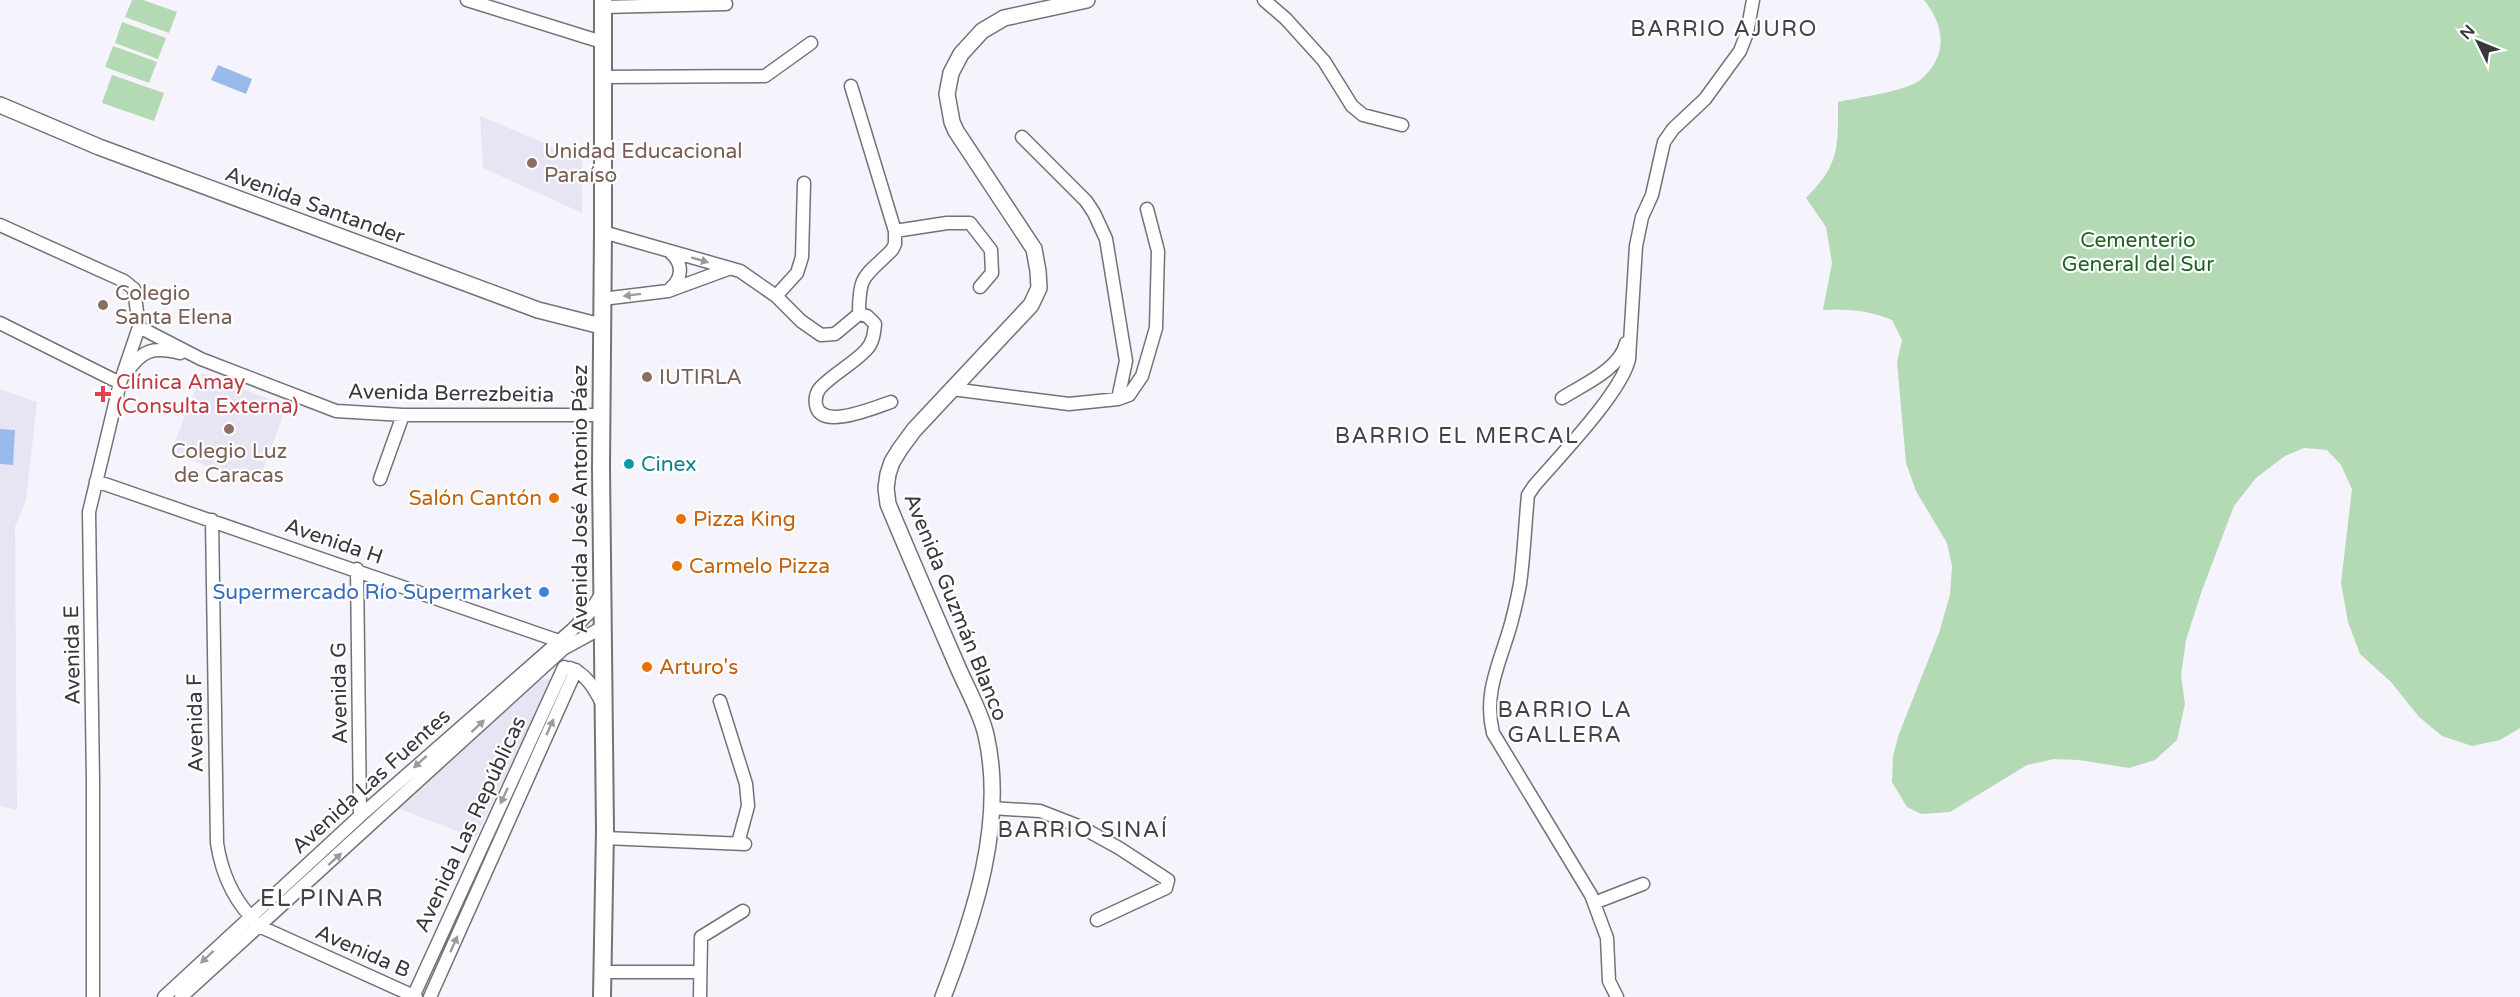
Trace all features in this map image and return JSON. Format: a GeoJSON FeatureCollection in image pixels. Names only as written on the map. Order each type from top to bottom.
{"type":"FeatureCollection","features":[{"type":"Feature","properties":{"kind":"main road","name":"Avenida José Antonio Páez"},"geometry":{"type":"LineString","coordinates":[[602,997],[605,838],[601,326],[603,4]]}},
{"type":"Feature","properties":{"kind":"street"},"geometry":{"type":"LineString","coordinates":[[467,0],[602,42]]}},
{"type":"Feature","properties":{"kind":"street","name":"Avenida Guzmán Blanco"},"geometry":{"type":"LineString","coordinates":[[943,997],[967,936],[984,861],[991,821],[992,779],[986,734],[888,504],[886,488],[892,462],[914,430],[1031,304],[1039,288],[1034,249],[964,144],[952,122],[947,94],[951,73],[961,54],[982,31],[1004,18],[1087,0]]}},
{"type":"Feature","properties":{"kind":"street"},"geometry":{"type":"LineString","coordinates":[[1264,0],[1286,19],[1324,62],[1352,106],[1363,115],[1402,125]]}},
{"type":"Feature","properties":{"kind":"street"},"geometry":{"type":"LineString","coordinates":[[1617,997],[1609,981],[1607,938],[1594,903],[1493,733],[1489,717],[1489,698],[1492,680],[1509,632],[1520,583],[1528,495],[1533,486],[1593,418],[1624,374],[1629,359],[1639,230],[1652,195],[1664,142],[1673,129],[1705,99],[1740,51],[1747,33],[1753,0]]}},
{"type":"Feature","properties":{"kind":"street"},"geometry":{"type":"LineString","coordinates":[[603,4],[726,4]]}},
{"type":"Feature","properties":{"kind":"street"},"geometry":{"type":"LineString","coordinates":[[603,77],[765,76],[811,43]]}},
{"type":"Feature","properties":{"kind":"street"},"geometry":{"type":"LineString","coordinates":[[603,232],[751,277],[776,296],[801,321],[821,335],[836,334],[859,314],[860,285],[863,277],[891,250],[895,244],[896,231],[851,86]]}},
{"type":"Feature","properties":{"kind":"street","name":"Avenida Santander"},"geometry":{"type":"LineString","coordinates":[[0,105],[110,151],[538,310],[601,326]]}},
{"type":"Feature","properties":{"kind":"street"},"geometry":{"type":"LineString","coordinates":[[1022,137],[1086,201],[1106,238],[1126,361],[1118,399]]}},
{"type":"Feature","properties":{"kind":"street"},"geometry":{"type":"LineString","coordinates":[[776,296],[797,273],[802,257],[804,183]]}},
{"type":"Feature","properties":{"kind":"street"},"geometry":{"type":"LineString","coordinates":[[952,389],[1069,404],[1118,399],[1129,395],[1142,376],[1156,328],[1158,251],[1147,209]]}},
{"type":"Feature","properties":{"kind":"street"},"geometry":{"type":"LineString","coordinates":[[896,231],[947,223],[970,223],[991,250],[992,273],[980,287]]}},
{"type":"Feature","properties":{"kind":"street"},"geometry":{"type":"LineString","coordinates":[[0,225],[124,281],[134,289],[138,327]]}},
{"type":"Feature","properties":{"kind":"street"},"geometry":{"type":"LineString","coordinates":[[668,291],[677,283],[681,272],[676,257],[670,252]]}},
{"type":"Feature","properties":{"kind":"street"},"geometry":{"type":"LineString","coordinates":[[602,299],[668,291],[728,269]]}},
{"type":"Feature","properties":{"kind":"street"},"geometry":{"type":"LineString","coordinates":[[1562,398],[1621,357],[1633,312]]}},
{"type":"Feature","properties":{"kind":"street"},"geometry":{"type":"LineString","coordinates":[[859,314],[874,321],[872,340],[867,349],[820,388],[815,402],[817,410],[824,416],[844,417],[891,402]]}},
{"type":"Feature","properties":{"kind":"street"},"geometry":{"type":"LineString","coordinates":[[0,324],[120,383]]}},
{"type":"Feature","properties":{"kind":"street","name":"Avenida Berrezbeitia"},"geometry":{"type":"LineString","coordinates":[[138,327],[201,359],[336,411],[403,415],[602,415]]}},
{"type":"Feature","properties":{"kind":"street","name":"Avenida E"},"geometry":{"type":"LineString","coordinates":[[95,995],[88,512],[120,383],[138,327]]}},
{"type":"Feature","properties":{"kind":"street","name":"Avenida Berrezbeitia"},"geometry":{"type":"LineString","coordinates":[[120,383],[141,356],[157,349],[201,359]]}},
{"type":"Feature","properties":{"kind":"street"},"geometry":{"type":"LineString","coordinates":[[380,479],[403,415]]}},
{"type":"Feature","properties":{"kind":"street","name":"Avenida H"},"geometry":{"type":"LineString","coordinates":[[96,481],[357,569],[559,641]]}},
{"type":"Feature","properties":{"kind":"street","name":"Avenida F"},"geometry":{"type":"LineString","coordinates":[[212,520],[216,843],[227,882],[249,917],[261,927]]}},
{"type":"Feature","properties":{"kind":"street","name":"Avenida G"},"geometry":{"type":"LineString","coordinates":[[357,569],[360,816]]}},
{"type":"Feature","properties":{"kind":"street","name":"Avenida Las Fuentes"},"geometry":{"type":"LineString","coordinates":[[164,997],[360,816],[559,641],[590,612],[602,593]]}},
{"type":"Feature","properties":{"kind":"street","name":"Avenida Las Fuentes"},"geometry":{"type":"LineString","coordinates":[[181,997],[261,927],[563,649],[603,627]]}},
{"type":"Feature","properties":{"kind":"street"},"geometry":{"type":"LineString","coordinates":[[537,672],[570,668],[590,682],[603,706]]}},
{"type":"Feature","properties":{"kind":"street","name":"Avenida Las Repúblicas"},"geometry":{"type":"LineString","coordinates":[[414,997],[570,668]]}},
{"type":"Feature","properties":{"kind":"street","name":"Avenida Las Repúblicas"},"geometry":{"type":"LineString","coordinates":[[430,997],[570,668]]}},
{"type":"Feature","properties":{"kind":"street"},"geometry":{"type":"LineString","coordinates":[[605,838],[742,844],[748,806],[746,784],[720,701]]}},
{"type":"Feature","properties":{"kind":"street"},"geometry":{"type":"LineString","coordinates":[[991,808],[1040,811],[1081,827],[1119,848],[1168,880],[1166,888],[1097,920]]}},
{"type":"Feature","properties":{"kind":"street"},"geometry":{"type":"LineString","coordinates":[[360,816],[369,827]]}},
{"type":"Feature","properties":{"kind":"street"},"geometry":{"type":"LineString","coordinates":[[1594,903],[1642,884]]}},
{"type":"Feature","properties":{"kind":"street"},"geometry":{"type":"LineString","coordinates":[[700,997],[701,937],[743,911]]}},
{"type":"Feature","properties":{"kind":"street","name":"Avenida B"},"geometry":{"type":"LineString","coordinates":[[261,927],[414,997]]}},
{"type":"Feature","properties":{"kind":"street"},"geometry":{"type":"LineString","coordinates":[[603,972],[700,972]]}},
{"type":"Feature","properties":{"kind":"shaded area","name":"Unidad Educacional Paraíso"},"geometry":{"type":"Polygon","coordinates":[[[480,116],[582,159],[582,213],[483,168],[480,116]]]}},
{"type":"Feature","properties":{"kind":"shaded area","name":"Colegio Luz de Caracas"},"geometry":{"type":"Polygon","coordinates":[[[202,373],[287,406],[257,485],[171,452],[202,373]]]}},
{"type":"Feature","properties":{"kind":"shaded area"},"geometry":{"type":"Polygon","coordinates":[[[0,389],[37,402],[26,500],[15,527],[17,810],[0,806],[0,389]]]}},
{"type":"Feature","properties":{"kind":"shaded area"},"geometry":{"type":"Polygon","coordinates":[[[546,679],[552,681],[475,838],[395,807],[534,682],[546,679]]]}},
{"type":"Feature","properties":{"kind":"green space"},"geometry":{"type":"Polygon","coordinates":[[[132,0],[143,0],[177,12],[169,33],[125,17],[132,0]]]}},
{"type":"Feature","properties":{"kind":"green space","name":"Cementerio General del Sur"},"geometry":{"type":"Polygon","coordinates":[[[1924,0],[2520,0],[2520,728],[2500,740],[2472,746],[2442,736],[2419,717],[2391,682],[2360,654],[2348,622],[2341,583],[2352,489],[2341,465],[2327,450],[2304,448],[2285,456],[2256,478],[2234,506],[2186,640],[2181,676],[2185,704],[2177,740],[2155,760],[2129,768],[2079,760],[2054,759],[2027,765],[1950,812],[1921,814],[1907,807],[1892,782],[1893,756],[1899,734],[1939,633],[1950,595],[1952,566],[1947,543],[1916,491],[1906,463],[1897,362],[1902,340],[1892,320],[1858,311],[1823,310],[1832,263],[1826,227],[1806,198],[1825,175],[1835,154],[1838,102],[1912,85],[1928,72],[1935,62],[1941,42],[1940,31],[1937,21],[1924,0]]]}},
{"type":"Feature","properties":{"kind":"green space"},"geometry":{"type":"Polygon","coordinates":[[[122,22],[166,38],[158,59],[115,43],[122,22]]]}},
{"type":"Feature","properties":{"kind":"green space"},"geometry":{"type":"Polygon","coordinates":[[[113,46],[157,62],[149,83],[105,67],[113,46]]]}},
{"type":"Feature","properties":{"kind":"green space"},"geometry":{"type":"Polygon","coordinates":[[[112,75],[164,93],[154,121],[102,103],[112,75]]]}},
{"type":"Feature","properties":{"kind":"water"},"geometry":{"type":"Polygon","coordinates":[[[218,65],[252,79],[246,94],[211,80],[218,65]]]}},
{"type":"Feature","properties":{"kind":"water"},"geometry":{"type":"Polygon","coordinates":[[[0,429],[15,430],[13,465],[0,464],[0,429]]]}},
{"type":"Feature","properties":{"kind":"place","name":"Unidad Educacional Paraíso"},"geometry":{"type":"Point","coordinates":[532,163]}},
{"type":"Feature","properties":{"kind":"place","name":"Colegio Santa Elena"},"geometry":{"type":"Point","coordinates":[103,305]}},
{"type":"Feature","properties":{"kind":"place","name":"IUTIRLA"},"geometry":{"type":"Point","coordinates":[647,377]}},
{"type":"Feature","properties":{"kind":"place","name":"Clínica Amay (Consulta Externa)"},"geometry":{"type":"Point","coordinates":[103,394]}},
{"type":"Feature","properties":{"kind":"place","name":"Colegio Luz de Caracas"},"geometry":{"type":"Point","coordinates":[229,429]}},
{"type":"Feature","properties":{"kind":"place","name":"Cinex"},"geometry":{"type":"Point","coordinates":[629,464]}},
{"type":"Feature","properties":{"kind":"place","name":"Salón Cantón"},"geometry":{"type":"Point","coordinates":[554,498]}},
{"type":"Feature","properties":{"kind":"place","name":"Pizza King"},"geometry":{"type":"Point","coordinates":[681,519]}},
{"type":"Feature","properties":{"kind":"place","name":"Carmelo Pizza"},"geometry":{"type":"Point","coordinates":[677,566]}},
{"type":"Feature","properties":{"kind":"place","name":"Supermercado Río Supermarket"},"geometry":{"type":"Point","coordinates":[544,592]}},
{"type":"Feature","properties":{"kind":"place","name":"Arturo's"},"geometry":{"type":"Point","coordinates":[647,667]}},
{"type":"Feature","properties":{"kind":"district","name":"BARRIO AJURO"},"geometry":{"type":"Point","coordinates":[1724,28]}},
{"type":"Feature","properties":{"kind":"district","name":"BARRIO EL MERCAL"},"geometry":{"type":"Point","coordinates":[1457,435]}},
{"type":"Feature","properties":{"kind":"district","name":"BARRIO LA GALLERA"},"geometry":{"type":"Point","coordinates":[1565,722]}},
{"type":"Feature","properties":{"kind":"district","name":"BARRIO SINAÍ"},"geometry":{"type":"Point","coordinates":[1083,829]}},
{"type":"Feature","properties":{"kind":"district","name":"EL PINAR"},"geometry":{"type":"Point","coordinates":[322,898]}}]}
